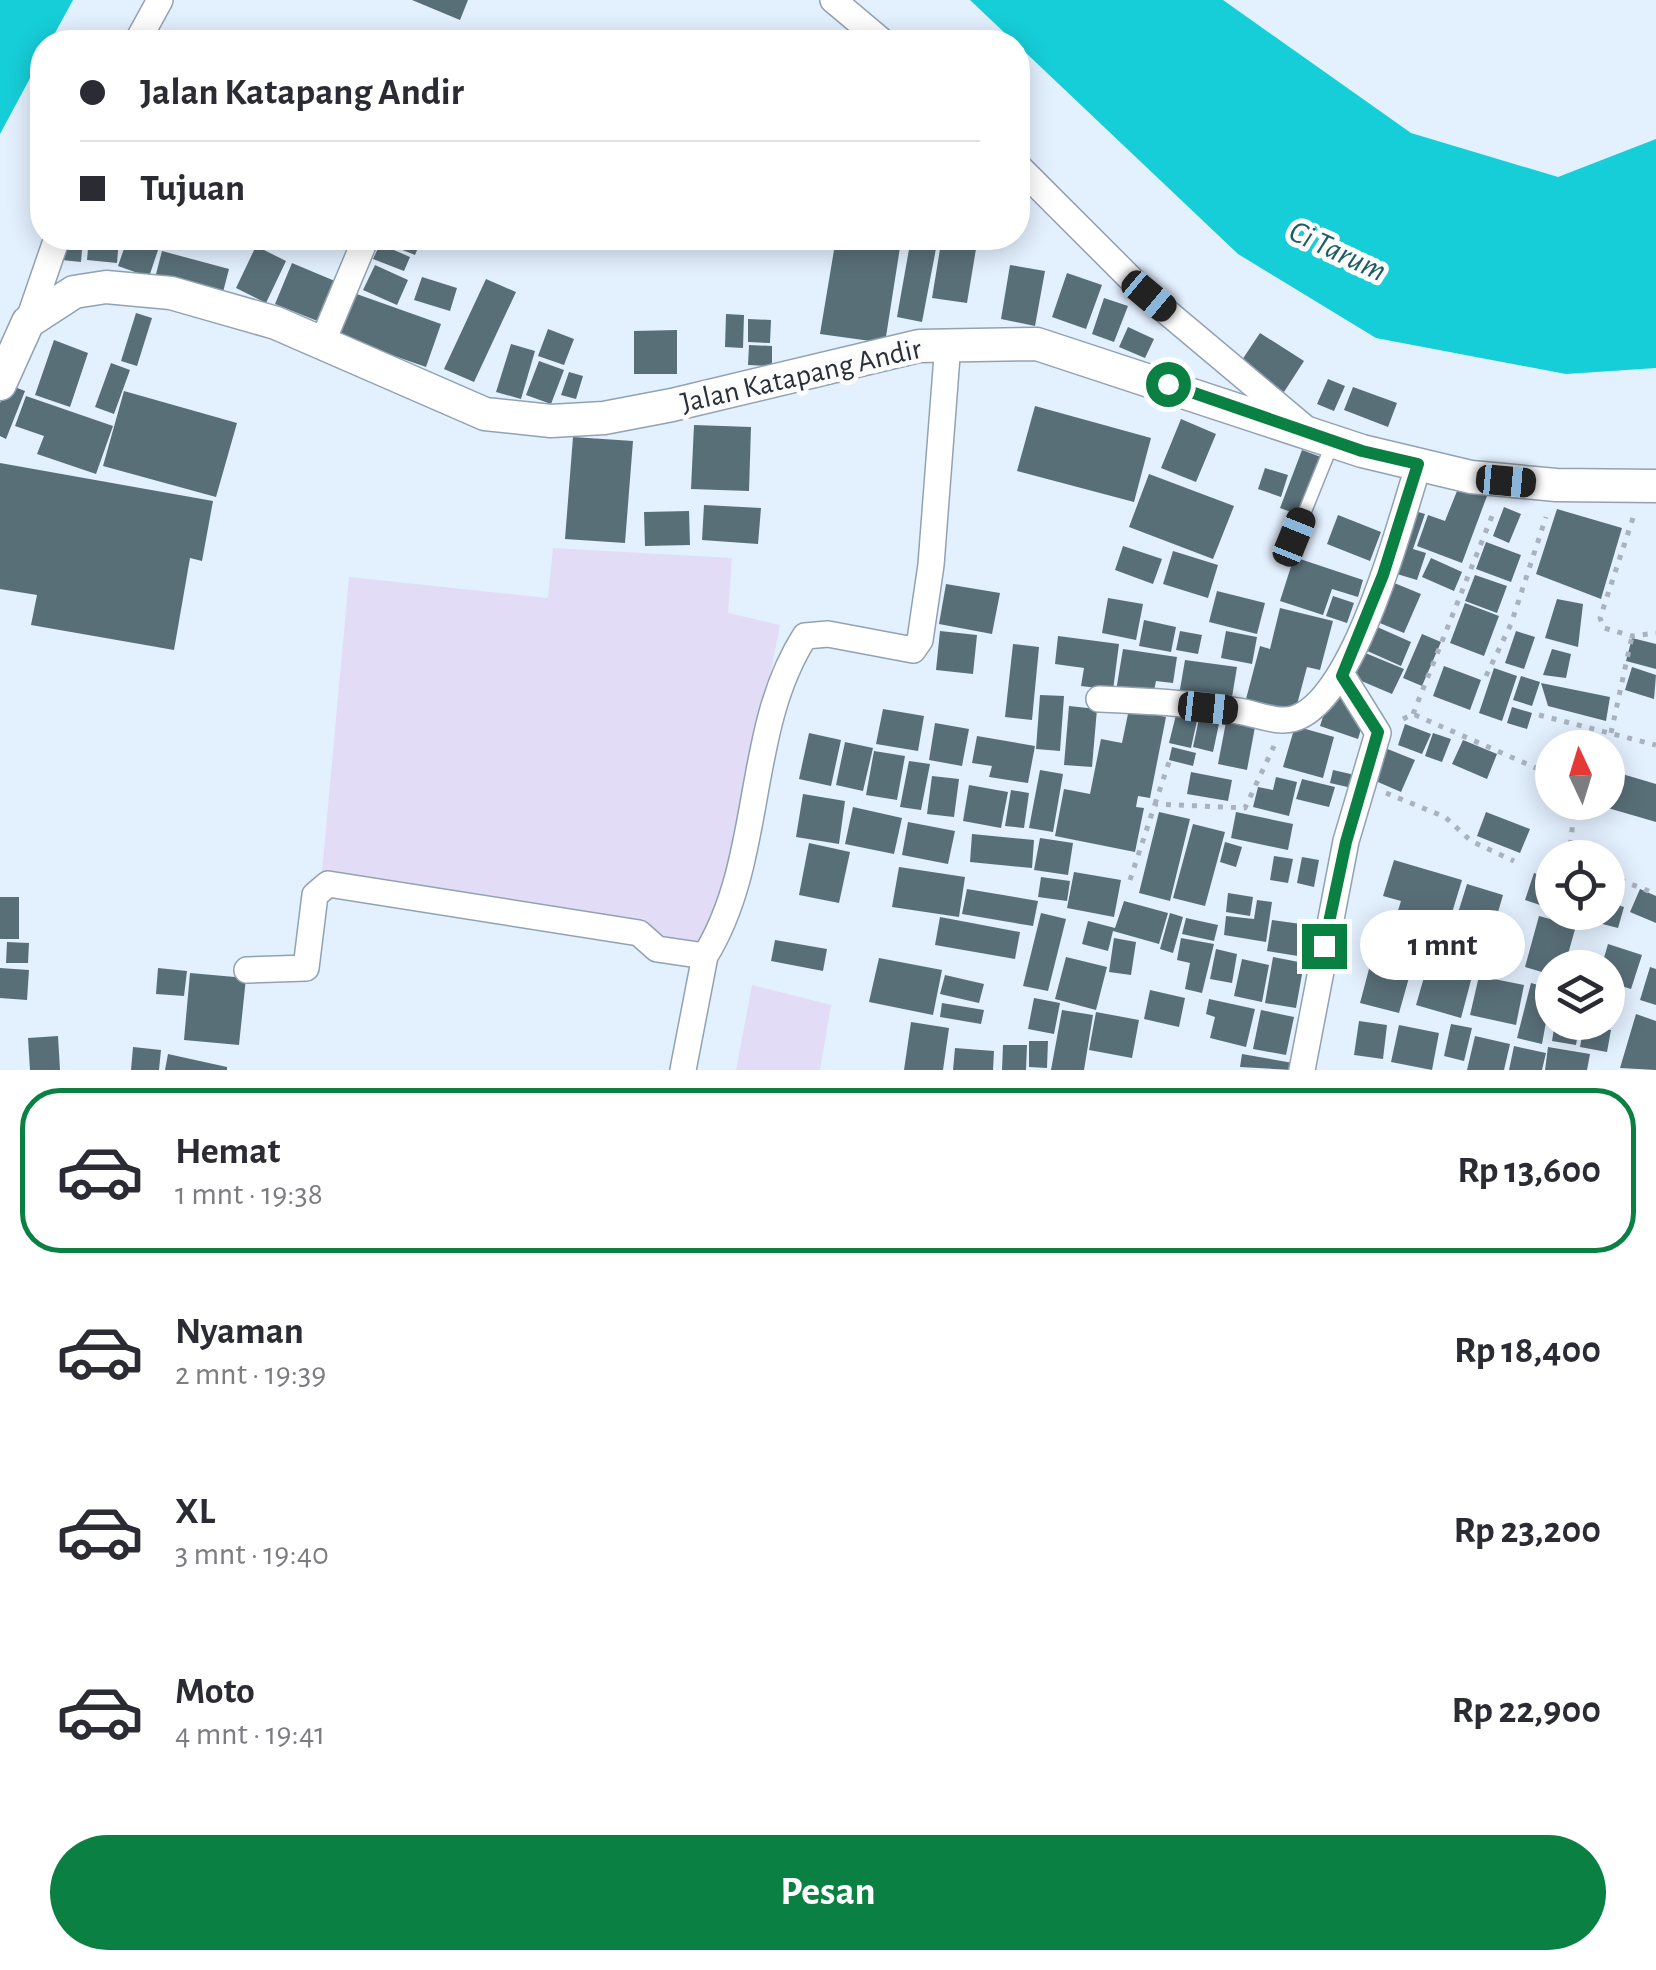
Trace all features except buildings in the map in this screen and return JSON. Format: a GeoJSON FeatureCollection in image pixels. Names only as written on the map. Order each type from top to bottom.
{"type":"FeatureCollection","features":[{"type":"Feature","properties":{"kind":"street"},"geometry":{"type":"LineString","coordinates":[[144,30],[160,0]]}},
{"type":"Feature","properties":{"kind":"street"},"geometry":{"type":"LineString","coordinates":[[833,0],[869,30]]}},
{"type":"Feature","properties":{"kind":"street"},"geometry":{"type":"LineString","coordinates":[[1030,178],[1149,296],[1320,436]]}},
{"type":"Feature","properties":{"kind":"street"},"geometry":{"type":"LineString","coordinates":[[0,384],[28,322],[53,250]]}},
{"type":"Feature","properties":{"kind":"street"},"geometry":{"type":"LineString","coordinates":[[322,342],[361,250]]}},
{"type":"Feature","properties":{"kind":"street","name":"Jalan Katapang Andir"},"geometry":{"type":"LineString","coordinates":[[28,322],[74,292],[106,287],[171,293],[276,323],[484,414],[552,421],[604,418],[672,405],[867,356],[948,343],[1037,344],[1418,464],[1556,486],[1650,487]]}},
{"type":"Feature","properties":{"kind":"street"},"geometry":{"type":"LineString","coordinates":[[683,1070],[705,956],[720,933],[738,882],[782,671],[804,636],[828,634],[912,650],[920,640],[931,564],[948,343]]}},
{"type":"Feature","properties":{"kind":"street"},"geometry":{"type":"LineString","coordinates":[[1099,698],[1237,710],[1286,720],[1306,714],[1342,676],[1383,575],[1418,464]]}},
{"type":"Feature","properties":{"kind":"street"},"geometry":{"type":"LineString","coordinates":[[1302,1070],[1346,842],[1378,732],[1342,676]]}},
{"type":"Feature","properties":{"kind":"street"},"geometry":{"type":"LineString","coordinates":[[247,970],[306,968],[314,895],[328,884],[639,933],[657,949],[705,956]]}},
{"type":"Feature","properties":{"kind":"lane"},"geometry":{"type":"LineString","coordinates":[[1293,542],[1320,436]]}},
{"type":"Feature","properties":{"kind":"path"},"geometry":{"type":"LineString","coordinates":[[1378,732],[1414,714],[1506,481]]}},
{"type":"Feature","properties":{"kind":"path"},"geometry":{"type":"LineString","coordinates":[[1486,676],[1511,624],[1556,486]]}},
{"type":"Feature","properties":{"kind":"path"},"geometry":{"type":"LineString","coordinates":[[1650,487],[1600,618],[1604,628],[1632,636],[1656,633]]}},
{"type":"Feature","properties":{"kind":"path"},"geometry":{"type":"LineString","coordinates":[[1612,730],[1632,636]]}},
{"type":"Feature","properties":{"kind":"path"},"geometry":{"type":"LineString","coordinates":[[1414,714],[1535,767]]}},
{"type":"Feature","properties":{"kind":"path"},"geometry":{"type":"LineString","coordinates":[[1540,715],[1599,730]]}},
{"type":"Feature","properties":{"kind":"path"},"geometry":{"type":"LineString","coordinates":[[1155,804],[1244,808],[1286,720]]}},
{"type":"Feature","properties":{"kind":"path"},"geometry":{"type":"LineString","coordinates":[[1625,737],[1656,745]]}},
{"type":"Feature","properties":{"kind":"path"},"geometry":{"type":"LineString","coordinates":[[1130,880],[1169,762]]}},
{"type":"Feature","properties":{"kind":"path"},"geometry":{"type":"LineString","coordinates":[[1364,784],[1445,817],[1471,842],[1514,860]]}},
{"type":"Feature","properties":{"kind":"path"},"geometry":{"type":"LineString","coordinates":[[1625,882],[1656,894]]}},
{"type":"Feature","properties":{"kind":"shaded area"},"geometry":{"type":"Polygon","coordinates":[[[553,548],[732,558],[728,613],[780,625],[730,881],[704,942],[320,893],[349,577],[548,598],[553,548]]]}},
{"type":"Feature","properties":{"kind":"shaded area"},"geometry":{"type":"Polygon","coordinates":[[[752,985],[831,1005],[820,1070],[736,1070],[752,985]]]}},
{"type":"Feature","properties":{"kind":"water"},"geometry":{"type":"Polygon","coordinates":[[[0,0],[73,0],[57,30],[30,30],[30,78],[0,134],[0,0]]]}},
{"type":"Feature","properties":{"kind":"water","name":"Ci Tarum"},"geometry":{"type":"Polygon","coordinates":[[[970,0],[1223,0],[1411,133],[1558,177],[1656,139],[1656,368],[1566,374],[1376,338],[1238,254],[1030,57],[1030,30],[1002,30],[970,0]]]}},
{"type":"Feature","properties":{"kind":"route"},"geometry":{"type":"LineString","coordinates":[[1168,384],[1362,451],[1418,464],[1383,575],[1342,676],[1378,732],[1346,842],[1324,946]]}}]}
